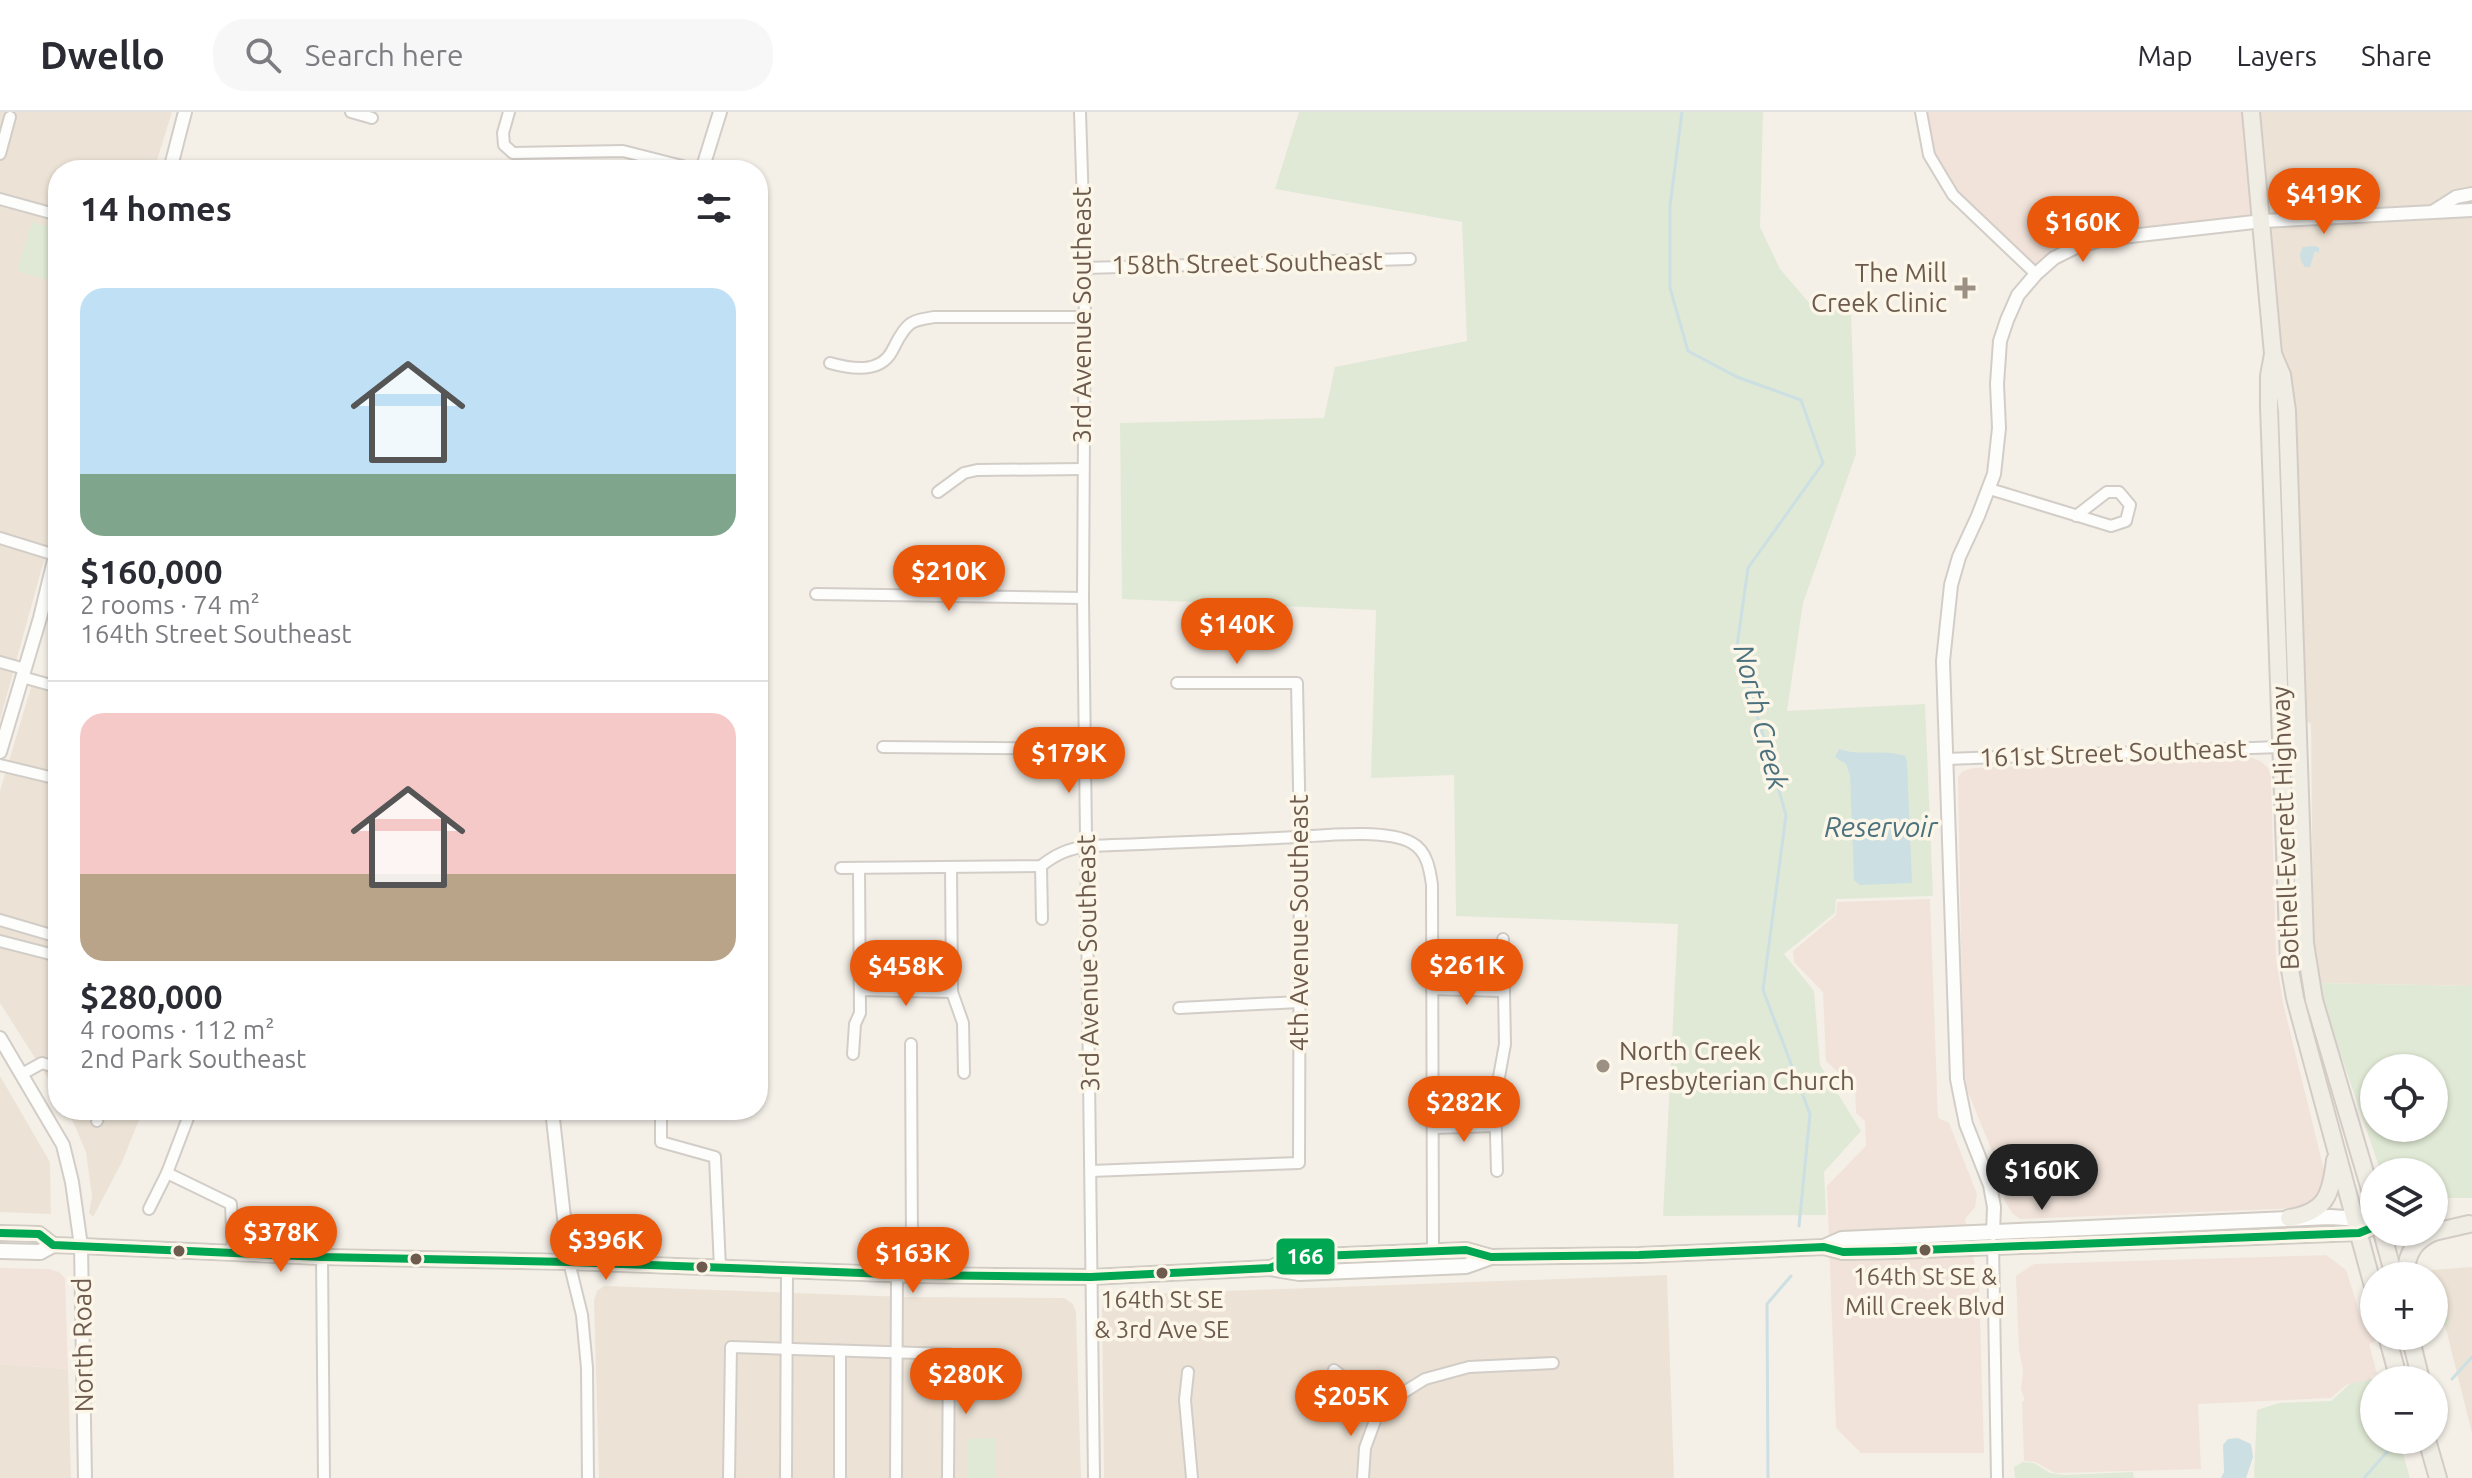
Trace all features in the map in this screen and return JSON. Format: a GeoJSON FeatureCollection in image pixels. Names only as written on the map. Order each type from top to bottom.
{"type":"FeatureCollection","features":[{"type":"Feature","properties":{"kind":"main road","name":"Bothell-Everett Highway"},"geometry":{"type":"LineString","coordinates":[[2251,112],[2273,354],[2269,406],[2289,964],[2295,998],[2354,1217],[2360,1221]]}},
{"type":"Feature","properties":{"kind":"main road","name":"Bothell-Everett Highway"},"geometry":{"type":"LineString","coordinates":[[2273,354],[2282,375],[2287,411],[2305,943],[2314,1000],[2361,1158]]}},
{"type":"Feature","properties":{"kind":"main road"},"geometry":{"type":"LineString","coordinates":[[2279,660],[2286,682],[2289,738],[2298,742]]}},
{"type":"Feature","properties":{"kind":"main road"},"geometry":{"type":"LineString","coordinates":[[2280,747],[2289,753],[2292,815],[2300,845]]}},
{"type":"Feature","properties":{"kind":"main road"},"geometry":{"type":"LineString","coordinates":[[2289,1218],[2314,1211],[2327,1197],[2337,1151]]}},
{"type":"Feature","properties":{"kind":"main road"},"geometry":{"type":"LineString","coordinates":[[1824,1247],[1842,1239],[2354,1217]]}},
{"type":"Feature","properties":{"kind":"main road"},"geometry":{"type":"LineString","coordinates":[[2448,1225],[2471,1224]]}},
{"type":"Feature","properties":{"kind":"main road"},"geometry":{"type":"LineString","coordinates":[[2448,1229],[2471,1224]]}},
{"type":"Feature","properties":{"kind":"main road"},"geometry":{"type":"LineString","coordinates":[[1270,1268],[1295,1257],[1433,1251],[1466,1250],[1491,1257],[1639,1255],[1824,1247],[1843,1252],[1993,1249],[2360,1229]]}},
{"type":"Feature","properties":{"kind":"main road"},"geometry":{"type":"LineString","coordinates":[[0,1233],[39,1234],[53,1245]]}},
{"type":"Feature","properties":{"kind":"main road"},"geometry":{"type":"LineString","coordinates":[[0,1251],[40,1252],[53,1245],[322,1257],[569,1262],[915,1275],[1091,1277],[1270,1268],[1299,1273],[1466,1266],[1491,1257]]}},
{"type":"Feature","properties":{"kind":"main road"},"geometry":{"type":"LineString","coordinates":[[2431,1454],[2438,1478]]}},
{"type":"Feature","properties":{"kind":"street"},"geometry":{"type":"LineString","coordinates":[[173,160],[185,112]]}},
{"type":"Feature","properties":{"kind":"street"},"geometry":{"type":"LineString","coordinates":[[351,112],[372,118]]}},
{"type":"Feature","properties":{"kind":"street"},"geometry":{"type":"LineString","coordinates":[[509,112],[503,133],[504,145],[513,153],[623,151],[659,160]]}},
{"type":"Feature","properties":{"kind":"street"},"geometry":{"type":"LineString","coordinates":[[703,160],[720,112]]}},
{"type":"Feature","properties":{"kind":"street","name":"3rd Avenue Southeast"},"geometry":{"type":"LineString","coordinates":[[1080,112],[1085,268],[1083,598],[1094,1478]]}},
{"type":"Feature","properties":{"kind":"street"},"geometry":{"type":"LineString","coordinates":[[1921,112],[1929,155],[1953,195],[2036,274]]}},
{"type":"Feature","properties":{"kind":"street"},"geometry":{"type":"LineString","coordinates":[[0,154],[10,117]]}},
{"type":"Feature","properties":{"kind":"street"},"geometry":{"type":"LineString","coordinates":[[2434,211],[2456,197],[2472,194]]}},
{"type":"Feature","properties":{"kind":"street"},"geometry":{"type":"LineString","coordinates":[[0,199],[48,212]]}},
{"type":"Feature","properties":{"kind":"street"},"geometry":{"type":"LineString","coordinates":[[1997,1478],[1993,1195],[1966,1124],[1957,1079],[1943,661],[1951,585],[1959,557],[1989,489],[1998,444],[2000,341],[2018,295],[2036,274],[2066,251],[2091,242],[2263,221],[2472,210]]}},
{"type":"Feature","properties":{"kind":"street","name":"158th Street Southeast"},"geometry":{"type":"LineString","coordinates":[[1085,268],[1410,259]]}},
{"type":"Feature","properties":{"kind":"street"},"geometry":{"type":"LineString","coordinates":[[830,363],[848,368],[878,365],[887,359],[911,323],[934,317],[1084,317]]}},
{"type":"Feature","properties":{"kind":"street"},"geometry":{"type":"LineString","coordinates":[[938,492],[964,473],[977,470],[1083,469]]}},
{"type":"Feature","properties":{"kind":"street"},"geometry":{"type":"LineString","coordinates":[[1989,489],[2076,516],[2116,526],[2126,521],[2130,505],[2119,492],[2107,492],[2076,516]]}},
{"type":"Feature","properties":{"kind":"street"},"geometry":{"type":"LineString","coordinates":[[0,538],[48,548]]}},
{"type":"Feature","properties":{"kind":"street"},"geometry":{"type":"LineString","coordinates":[[0,752],[48,581]]}},
{"type":"Feature","properties":{"kind":"street"},"geometry":{"type":"LineString","coordinates":[[816,594],[1083,598]]}},
{"type":"Feature","properties":{"kind":"street"},"geometry":{"type":"LineString","coordinates":[[0,662],[48,683]]}},
{"type":"Feature","properties":{"kind":"street","name":"4th Avenue Southeast"},"geometry":{"type":"LineString","coordinates":[[1091,1171],[1299,1163],[1297,683],[1177,683]]}},
{"type":"Feature","properties":{"kind":"street"},"geometry":{"type":"LineString","coordinates":[[883,747],[1086,749]]}},
{"type":"Feature","properties":{"kind":"street","name":"161st Street Southeast"},"geometry":{"type":"LineString","coordinates":[[1946,759],[2280,747]]}},
{"type":"Feature","properties":{"kind":"street"},"geometry":{"type":"LineString","coordinates":[[0,765],[48,777]]}},
{"type":"Feature","properties":{"kind":"street"},"geometry":{"type":"LineString","coordinates":[[841,868],[1041,866],[1061,852],[1087,846],[1300,837],[1398,836],[1415,844],[1424,854],[1430,869],[1433,1251]]}},
{"type":"Feature","properties":{"kind":"street"},"geometry":{"type":"LineString","coordinates":[[1041,866],[1042,919]]}},
{"type":"Feature","properties":{"kind":"street"},"geometry":{"type":"LineString","coordinates":[[853,1054],[855,1024],[860,1013],[859,868]]}},
{"type":"Feature","properties":{"kind":"street"},"geometry":{"type":"LineString","coordinates":[[951,868],[952,992],[963,1023],[964,1073]]}},
{"type":"Feature","properties":{"kind":"street"},"geometry":{"type":"LineString","coordinates":[[0,920],[48,934]]}},
{"type":"Feature","properties":{"kind":"street"},"geometry":{"type":"LineString","coordinates":[[1497,1171],[1495,1099],[1505,1044],[1503,939]]}},
{"type":"Feature","properties":{"kind":"street"},"geometry":{"type":"LineString","coordinates":[[0,941],[48,953]]}},
{"type":"Feature","properties":{"kind":"street"},"geometry":{"type":"LineString","coordinates":[[1432,989],[1502,991]]}},
{"type":"Feature","properties":{"kind":"street"},"geometry":{"type":"LineString","coordinates":[[860,990],[952,992]]}},
{"type":"Feature","properties":{"kind":"street"},"geometry":{"type":"LineString","coordinates":[[1179,1008],[1299,1002]]}},
{"type":"Feature","properties":{"kind":"street","name":"North Road"},"geometry":{"type":"LineString","coordinates":[[0,1038],[48,1119]]}},
{"type":"Feature","properties":{"kind":"street"},"geometry":{"type":"LineString","coordinates":[[911,1044],[912,1249],[915,1275]]}},
{"type":"Feature","properties":{"kind":"street"},"geometry":{"type":"LineString","coordinates":[[22,1074],[42,1063],[48,1065]]}},
{"type":"Feature","properties":{"kind":"street","name":"North Road"},"geometry":{"type":"LineString","coordinates":[[49,1120],[63,1145],[81,1246],[85,1478]]}},
{"type":"Feature","properties":{"kind":"street"},"geometry":{"type":"LineString","coordinates":[[149,1209],[187,1120]]}},
{"type":"Feature","properties":{"kind":"street"},"geometry":{"type":"LineString","coordinates":[[553,1120],[569,1262],[582,1315],[587,1368],[588,1478]]}},
{"type":"Feature","properties":{"kind":"street"},"geometry":{"type":"LineString","coordinates":[[661,1120],[661,1142],[715,1157],[720,1268]]}},
{"type":"Feature","properties":{"kind":"street"},"geometry":{"type":"LineString","coordinates":[[1433,1128],[1495,1126]]}},
{"type":"Feature","properties":{"kind":"street"},"geometry":{"type":"LineString","coordinates":[[167,1173],[231,1204],[233,1253]]}},
{"type":"Feature","properties":{"kind":"street"},"geometry":{"type":"LineString","coordinates":[[322,1257],[324,1478]]}},
{"type":"Feature","properties":{"kind":"street"},"geometry":{"type":"LineString","coordinates":[[786,1478],[787,1270]]}},
{"type":"Feature","properties":{"kind":"street"},"geometry":{"type":"LineString","coordinates":[[896,1478],[897,1274]]}},
{"type":"Feature","properties":{"kind":"street"},"geometry":{"type":"LineString","coordinates":[[729,1478],[731,1347],[949,1354],[948,1478]]}},
{"type":"Feature","properties":{"kind":"street"},"geometry":{"type":"LineString","coordinates":[[840,1351],[840,1478]]}},
{"type":"Feature","properties":{"kind":"street"},"geometry":{"type":"LineString","coordinates":[[1363,1478],[1365,1448],[1380,1407],[1425,1379],[1469,1367],[1553,1363]]}},
{"type":"Feature","properties":{"kind":"street"},"geometry":{"type":"LineString","coordinates":[[1334,1370],[1380,1407]]}},
{"type":"Feature","properties":{"kind":"street"},"geometry":{"type":"LineString","coordinates":[[1188,1372],[1185,1400],[1192,1478]]}},
{"type":"Feature","properties":{"kind":"shaded area"},"geometry":{"type":"Polygon","coordinates":[[[0,112],[172,112],[157,160],[48,160],[48,545],[0,720],[0,112]]]}},
{"type":"Feature","properties":{"kind":"shaded area"},"geometry":{"type":"Polygon","coordinates":[[[1921,112],[2252,112],[2263,221],[2091,242],[2036,274],[1953,195],[1929,155],[1921,112]]]}},
{"type":"Feature","properties":{"kind":"shaded area"},"geometry":{"type":"Polygon","coordinates":[[[2252,112],[2472,112],[2472,986],[2316,983],[2311,724],[2297,715],[2287,411],[2252,112]]]}},
{"type":"Feature","properties":{"kind":"shaded area"},"geometry":{"type":"Polygon","coordinates":[[[35,674],[48,678],[48,1078],[0,1003],[0,791],[35,674]]]}},
{"type":"Feature","properties":{"kind":"shaded area"},"geometry":{"type":"Polygon","coordinates":[[[2250,757],[2268,768],[2271,777],[2276,958],[2283,1003],[2325,1174],[2325,1185],[2314,1201],[2299,1208],[2020,1219],[2005,1201],[1994,1156],[1966,1087],[1958,777],[1963,771],[1973,768],[2250,757]]]}},
{"type":"Feature","properties":{"kind":"shaded area"},"geometry":{"type":"Polygon","coordinates":[[[1930,899],[1938,1118],[1949,1123],[1977,1194],[1975,1207],[1965,1219],[1979,1285],[1984,1453],[1861,1453],[1836,1428],[1827,1186],[1866,1146],[1865,1121],[1856,1113],[1855,1088],[1826,1061],[1823,992],[1794,962],[1793,951],[1836,915],[1837,902],[1930,899]]]}},
{"type":"Feature","properties":{"kind":"shaded area"},"geometry":{"type":"Polygon","coordinates":[[[0,1076],[50,1162],[51,1214],[0,1212],[0,1076]]]}},
{"type":"Feature","properties":{"kind":"shaded area"},"geometry":{"type":"Polygon","coordinates":[[[72,1120],[139,1120],[122,1162],[93,1217],[89,1213],[92,1197],[86,1152],[72,1120]]]}},
{"type":"Feature","properties":{"kind":"shaded area"},"geometry":{"type":"Polygon","coordinates":[[[2326,1255],[2346,1270],[2360,1314],[2360,1350],[2371,1350],[2375,1366],[2360,1366],[2360,1382],[2346,1385],[2331,1398],[2198,1404],[2201,1469],[2055,1473],[2035,1462],[2024,1461],[2022,1401],[2025,1401],[2021,1389],[2023,1371],[2019,1350],[2016,1276],[2034,1264],[2326,1255]]]}},
{"type":"Feature","properties":{"kind":"shaded area"},"geometry":{"type":"Polygon","coordinates":[[[2472,1267],[2472,1433],[2448,1338],[2448,1269],[2472,1267]]]}},
{"type":"Feature","properties":{"kind":"shaded area"},"geometry":{"type":"Polygon","coordinates":[[[0,1268],[49,1269],[65,1278],[68,1369],[0,1364],[0,1268]]]}},
{"type":"Feature","properties":{"kind":"shaded area"},"geometry":{"type":"Polygon","coordinates":[[[1667,1275],[1674,1478],[1104,1478],[1102,1309],[1107,1300],[1115,1295],[1667,1275]]]}},
{"type":"Feature","properties":{"kind":"shaded area"},"geometry":{"type":"Polygon","coordinates":[[[604,1286],[907,1297],[1064,1298],[1073,1304],[1076,1312],[1081,1478],[599,1478],[594,1300],[597,1291],[604,1286]]]}},
{"type":"Feature","properties":{"kind":"shaded area"},"geometry":{"type":"Polygon","coordinates":[[[0,1364],[68,1369],[71,1478],[0,1478],[0,1364]]]}},
{"type":"Feature","properties":{"kind":"green space"},"geometry":{"type":"Polygon","coordinates":[[[1299,112],[1763,112],[1760,227],[1780,269],[1811,305],[1851,313],[1856,454],[1803,603],[1787,711],[1925,704],[1933,896],[1836,899],[1835,913],[1784,954],[1814,991],[1820,1065],[1861,1131],[1824,1172],[1826,1215],[1663,1216],[1678,924],[1456,916],[1454,775],[1371,778],[1376,610],[1122,599],[1120,423],[1324,418],[1335,367],[1467,341],[1462,222],[1275,189],[1299,112]]]}},
{"type":"Feature","properties":{"kind":"green space"},"geometry":{"type":"Polygon","coordinates":[[[32,222],[48,226],[48,280],[17,271],[32,222]]]}},
{"type":"Feature","properties":{"kind":"green space"},"geometry":{"type":"Polygon","coordinates":[[[2316,983],[2472,986],[2472,1198],[2448,1198],[2448,1158],[2376,1158],[2371,1142],[2448,1142],[2448,1054],[2360,1054],[2360,1111],[2316,983]]]}},
{"type":"Feature","properties":{"kind":"green space"},"geometry":{"type":"Polygon","coordinates":[[[2360,1382],[2360,1454],[2403,1454],[2410,1478],[2254,1478],[2257,1410],[2279,1403],[2331,1401],[2350,1384],[2360,1382]]]}},
{"type":"Feature","properties":{"kind":"green space"},"geometry":{"type":"Polygon","coordinates":[[[995,1438],[996,1478],[967,1478],[967,1439],[995,1438]]]}},
{"type":"Feature","properties":{"kind":"green space"},"geometry":{"type":"Polygon","coordinates":[[[2023,1462],[2034,1463],[2050,1473],[2063,1475],[2133,1472],[2134,1478],[2015,1478],[2014,1467],[2023,1462]]]}},
{"type":"Feature","properties":{"kind":"water"},"geometry":{"type":"Polygon","coordinates":[[[2315,246],[2319,248],[2319,253],[2315,251],[2310,267],[2305,267],[2300,257],[2301,250],[2315,246]]]}},
{"type":"Feature","properties":{"kind":"water","name":"Reservoir"},"geometry":{"type":"Polygon","coordinates":[[[1839,749],[1905,756],[1912,883],[1860,885],[1854,880],[1850,775],[1846,764],[1835,757],[1839,749]]]}},
{"type":"Feature","properties":{"kind":"water"},"geometry":{"type":"Polygon","coordinates":[[[2238,1438],[2251,1444],[2253,1457],[2246,1478],[2221,1478],[2224,1472],[2223,1445],[2228,1439],[2238,1438]]]}},
{"type":"Feature","properties":{"kind":"waterway","name":"North Creek"},"geometry":{"type":"LineString","coordinates":[[1682,112],[1670,206],[1670,288],[1688,351],[1737,377],[1801,400],[1823,463],[1748,568],[1737,646],[1786,815],[1763,990],[1810,1114],[1799,1226]]}},
{"type":"Feature","properties":{"kind":"waterway","name":"North Creek"},"geometry":{"type":"LineString","coordinates":[[1768,1478],[1767,1304],[1791,1276]]}},
{"type":"Feature","properties":{"kind":"waterway"},"geometry":{"type":"LineString","coordinates":[[2452,1379],[2472,1357]]}},
{"type":"Feature","properties":{"kind":"waterway"},"geometry":{"type":"LineString","coordinates":[[2364,1478],[2385,1454]]}},
{"type":"Feature","properties":{"kind":"transit line","name":"166"},"geometry":{"type":"LineString","coordinates":[[0,1233],[39,1234],[53,1245],[322,1257],[569,1262],[915,1275],[1091,1277],[1270,1268],[1295,1257],[1466,1250],[1491,1257],[1639,1255],[1824,1247],[1843,1252],[1895,1251],[2360,1233]]}},
{"type":"Feature","properties":{"kind":"place","name":"The Mill Creek Clinic"},"geometry":{"type":"Point","coordinates":[1965,288]}},
{"type":"Feature","properties":{"kind":"place","name":"North Creek Presbyterian Church"},"geometry":{"type":"Point","coordinates":[1603,1066]}},
{"type":"Feature","properties":{"kind":"place","name":"164th St SE & Mill Creek Blvd"},"geometry":{"type":"Point","coordinates":[1925,1250]}},
{"type":"Feature","properties":{"kind":"place","name":"164th St SE & 3rd Ave SE"},"geometry":{"type":"Point","coordinates":[1162,1273]}}]}
